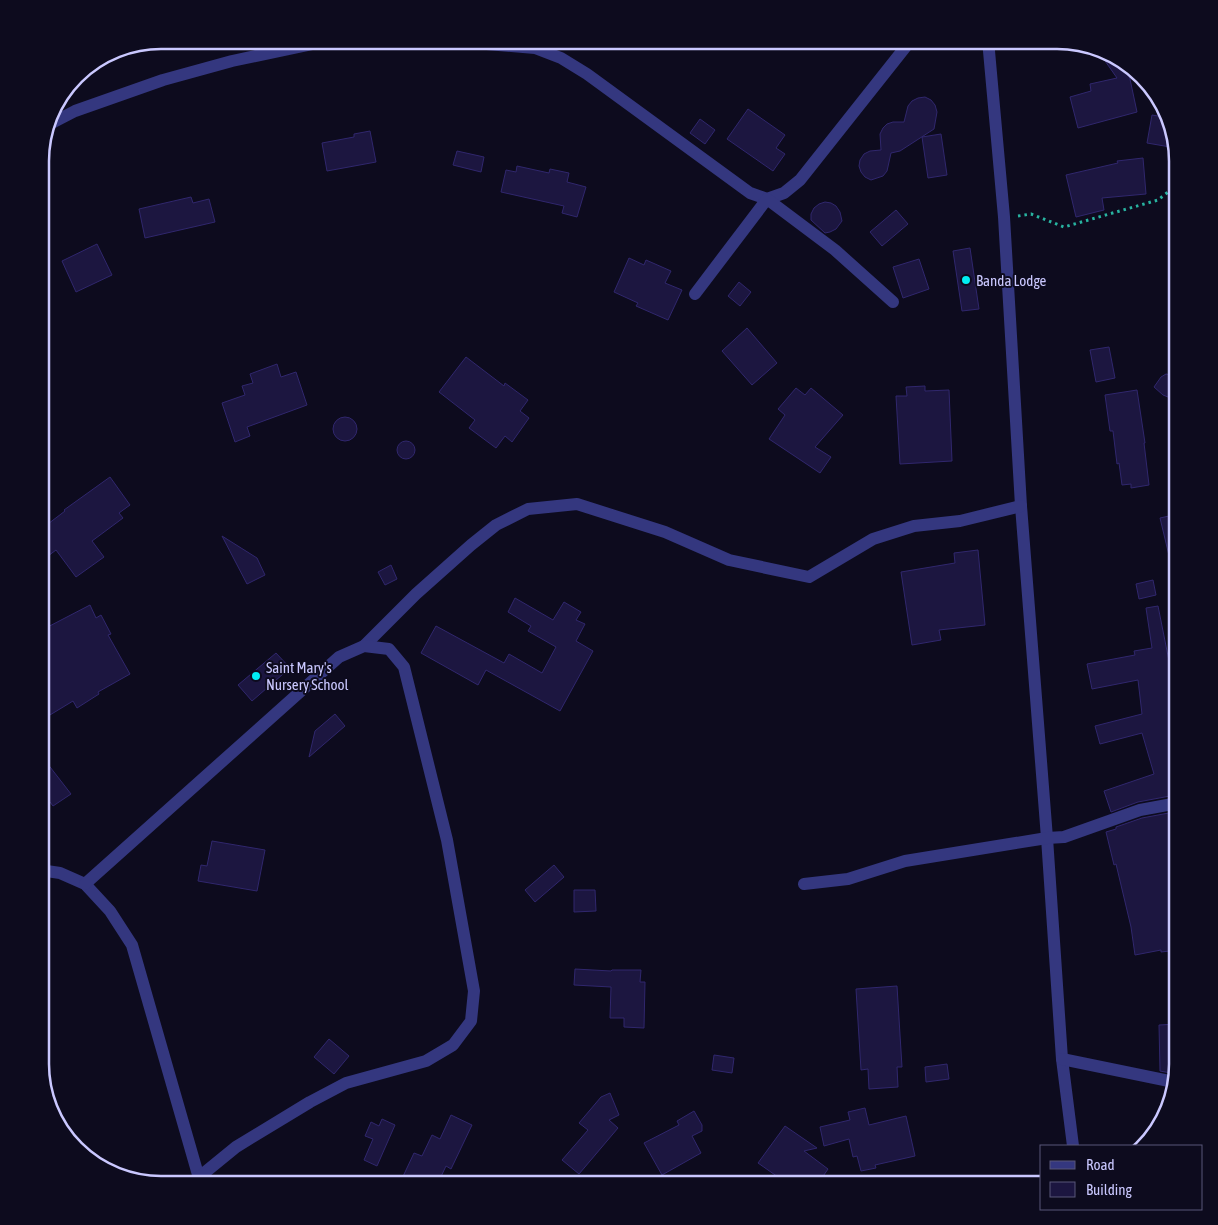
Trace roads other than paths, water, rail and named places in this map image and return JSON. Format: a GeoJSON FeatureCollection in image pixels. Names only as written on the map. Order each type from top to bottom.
{"type":"FeatureCollection","features":[{"type":"Feature","properties":{"kind":"street"},"geometry":{"type":"LineString","coordinates":[[56,121],[75,111],[180,75],[232,61],[290,49]]}},
{"type":"Feature","properties":{"kind":"street"},"geometry":{"type":"LineString","coordinates":[[538,49],[562,58],[587,74],[750,192],[768,199],[834,250],[893,302]]}},
{"type":"Feature","properties":{"kind":"street"},"geometry":{"type":"LineString","coordinates":[[694,294],[768,199],[784,193],[800,180],[904,49]]}},
{"type":"Feature","properties":{"kind":"street"},"geometry":{"type":"LineString","coordinates":[[989,49],[1004,217],[1021,506],[1062,1059],[1073,1145]]}},
{"type":"Feature","properties":{"kind":"street"},"geometry":{"type":"LineString","coordinates":[[85,884],[339,656],[364,646],[416,594],[471,545],[496,525],[528,509],[577,504],[665,532],[729,560],[809,577],[873,539],[914,526],[960,521],[1021,506]]}},
{"type":"Feature","properties":{"kind":"street"},"geometry":{"type":"LineString","coordinates":[[206,1176],[236,1147],[310,1102],[346,1083],[426,1061],[453,1046],[471,1021],[474,991],[447,840],[404,667],[389,649],[364,646]]}},
{"type":"Feature","properties":{"kind":"street"},"geometry":{"type":"LineString","coordinates":[[804,884],[848,879],[905,861],[1047,838],[1064,837],[1140,810],[1169,805]]}},
{"type":"Feature","properties":{"kind":"street"},"geometry":{"type":"LineString","coordinates":[[49,871],[60,872],[85,884],[110,912],[132,944],[198,1176]]}},
{"type":"Feature","properties":{"kind":"street"},"geometry":{"type":"LineString","coordinates":[[1062,1059],[1168,1081]]}},
{"type":"Feature","properties":{"kind":"place","name":"Banda Lodge"},"geometry":{"type":"Point","coordinates":[966,280]}},
{"type":"Feature","properties":{"kind":"place","name":"Saint Mary's Nursery School"},"geometry":{"type":"Point","coordinates":[256,676]}}]}
